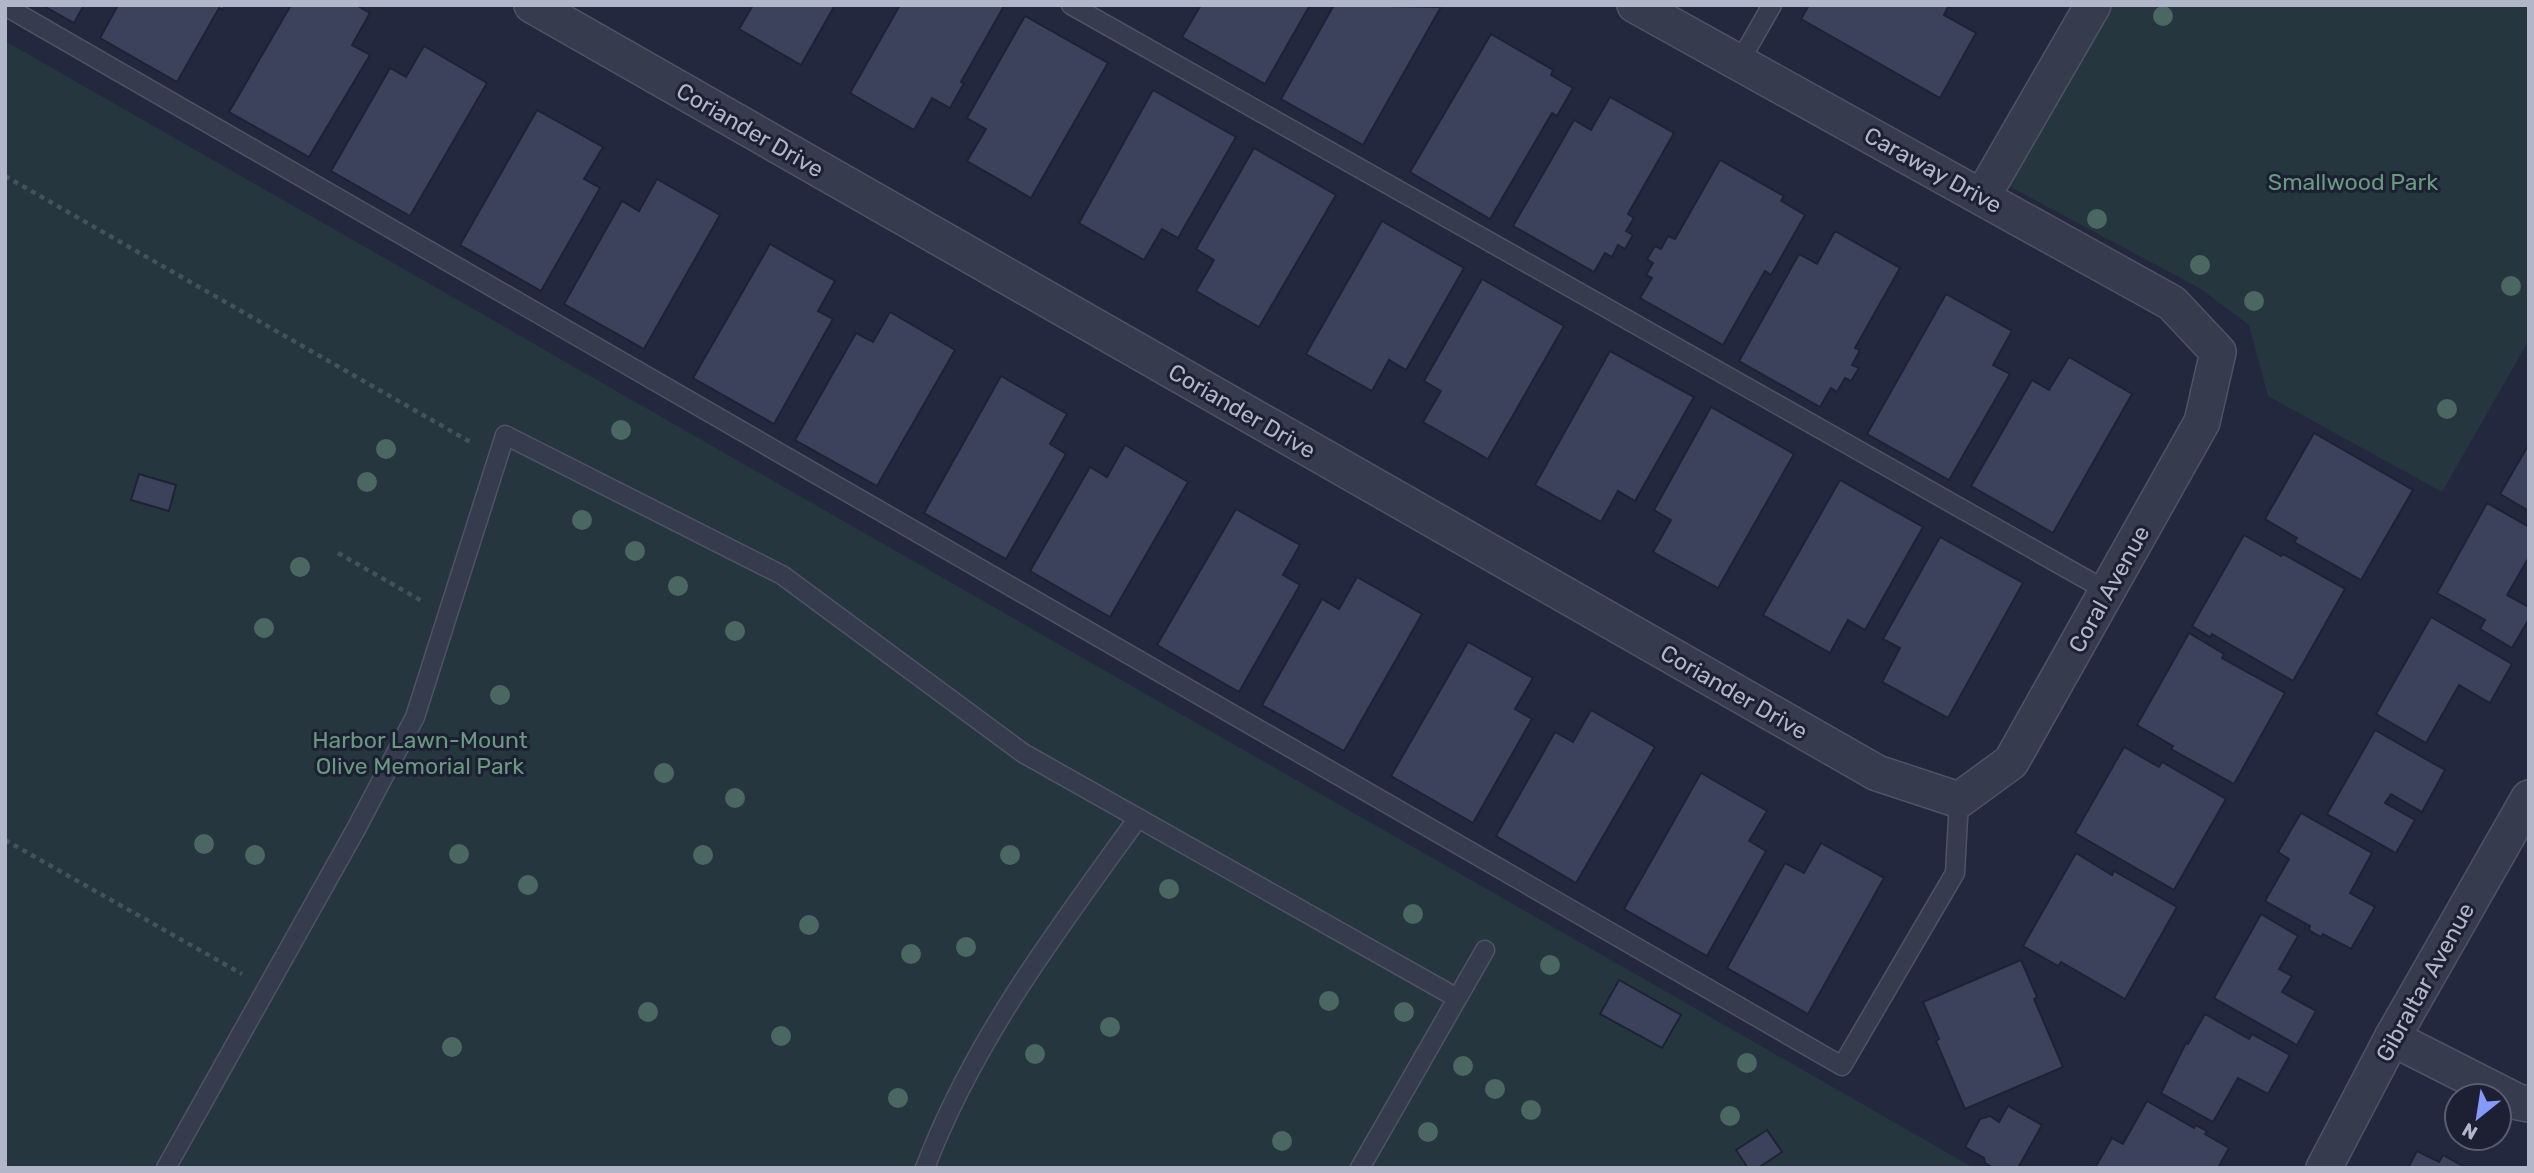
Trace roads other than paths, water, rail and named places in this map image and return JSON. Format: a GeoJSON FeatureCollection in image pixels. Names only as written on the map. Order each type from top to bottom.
{"type":"FeatureCollection","features":[{"type":"Feature","properties":{"kind":"street","name":"Coriander Drive"},"geometry":{"type":"LineString","coordinates":[[532,5],[1877,774],[1959,800]]}},
{"type":"Feature","properties":{"kind":"street","name":"Caraway Drive"},"geometry":{"type":"LineString","coordinates":[[1635,5],[2172,303],[2218,352]]}},
{"type":"Feature","properties":{"kind":"street"},"geometry":{"type":"LineString","coordinates":[[1982,197],[2093,5]]}},
{"type":"Feature","properties":{"kind":"street","name":"Coral Avenue"},"geometry":{"type":"LineString","coordinates":[[1959,800],[2011,762],[2203,422],[2218,352]]}},
{"type":"Feature","properties":{"kind":"street","name":"Gibraltar Avenue"},"geometry":{"type":"LineString","coordinates":[[2324,1168],[2392,1038],[2529,798]]}},
{"type":"Feature","properties":{"kind":"street"},"geometry":{"type":"LineString","coordinates":[[2392,1038],[2518,1102],[2529,1104]]}},
{"type":"Feature","properties":{"kind":"lane"},"geometry":{"type":"LineString","coordinates":[[1071,5],[2107,592]]}},
{"type":"Feature","properties":{"kind":"lane"},"geometry":{"type":"LineString","coordinates":[[1739,63],[1772,5]]}},
{"type":"Feature","properties":{"kind":"lane"},"geometry":{"type":"LineString","coordinates":[[5,6],[1842,1066],[1955,873],[1959,800]]}},
{"type":"Feature","properties":{"kind":"lane"},"geometry":{"type":"LineString","coordinates":[[166,1168],[356,829],[415,717],[505,435],[782,575],[1023,753],[1457,998]]}},
{"type":"Feature","properties":{"kind":"lane"},"geometry":{"type":"LineString","coordinates":[[925,1168],[941,1125],[977,1055],[1051,939],[1138,818]]}},
{"type":"Feature","properties":{"kind":"lane"},"geometry":{"type":"LineString","coordinates":[[1360,1168],[1485,950]]}},
{"type":"Feature","properties":{"kind":"park label","name":"Smallwood Park"},"geometry":{"type":"Point","coordinates":[2353,182]}},
{"type":"Feature","properties":{"kind":"park label","name":"Harbor Lawn-Mount Olive Memorial Park"},"geometry":{"type":"Point","coordinates":[420,753]}}]}
